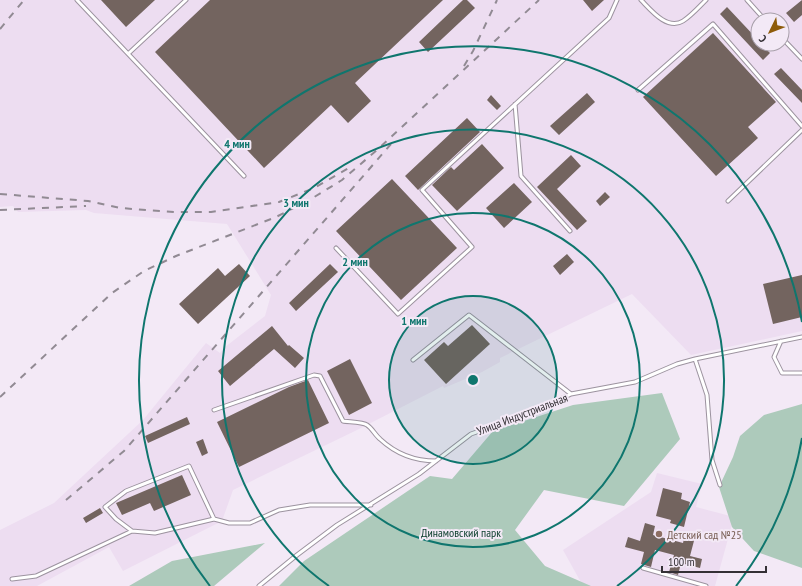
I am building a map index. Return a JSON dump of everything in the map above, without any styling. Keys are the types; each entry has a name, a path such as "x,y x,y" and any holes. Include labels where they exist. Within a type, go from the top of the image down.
{"lane":[{"path":"77,0 129,53 244,176"},
{"path":"129,53 186,0"},
{"path":"336,248 398,314 472,246 422,190 609,18 617,0"},
{"path":"641,0 659,18 665,22 674,24 682,22 706,0"},
{"path":"747,0 758,12"},
{"path":"638,90 713,24 802,126"},
{"path":"790,46 802,59"},
{"path":"515,104 521,176 570,231"},
{"path":"728,201 802,130"},
{"path":"413,360 469,315 571,394"},
{"name":"Улица Индустриальная","path":"259,586 325,534 419,474 471,434 538,410 571,394 635,382 677,364 695,359 802,337"},
{"path":"781,341 774,357 782,373 802,373"},
{"path":"695,359 707,395 712,460 720,486"},
{"path":"214,410 314,375 320,376 343,421 367,425 379,439 412,458 422,461 436,461"},
{"path":"132,531 116,519 105,507 126,491 189,466 214,519"},
{"path":"12,579 36,576 132,531 155,533 214,519 228,523 250,523 279,510 310,505 371,505"},
{"path":"643,568 706,586"}],"shaded area":[{"path":"0,0 802,0 802,331 691,355 632,294 500,358 500,362 482,372 444,388 443,386 355,431 233,490 222,521 123,571 109,547 37,586 0,586 0,530 54,503 143,420 206,343 220,353 225,347 265,316 271,295 227,224 94,213 86,210 18,212 13,206 0,207"},
{"name":"Детский сад №25","path":"657,473 702,484 696,507 734,517 715,586 583,586 563,550 651,492"}],"green space":[{"name":"Динамовский парк","path":"662,393 680,439 624,506 544,490 515,530 545,566 591,586 279,586 304,561 430,476 452,479 493,431 573,405"},
{"path":"802,404 802,568 754,551 732,527 719,487 733,457 740,436 764,415"},
{"path":"265,543 214,586 129,586 172,561"}],"building":[{"path":"101,0 155,0 126,27"},
{"path":"210,0 443,0 355,83 371,101 348,123 331,105 264,168 155,52"},
{"path":"463,0 467,0 475,8 428,52 419,42"},
{"path":"583,0 604,0 592,11"},
{"path":"802,0 802,15 794,22 790,18 790,12 787,12"},
{"path":"727,7 750,31 750,46 720,14"},
{"path":"713,33 776,102 748,127 758,138 716,176 643,97"},
{"path":"756,52 770,53 763,60"},
{"path":"781,68 802,90 802,103 774,74"},
{"path":"587,93 595,102 559,135 550,126"},
{"path":"491,95 501,106 497,110 487,100"},
{"path":"467,118 480,132 418,190 405,176"},
{"path":"482,144 504,168 457,211 432,185 451,167 454,170"},
{"path":"571,155 581,166 557,189 587,221 577,230 537,187"},
{"path":"392,179 457,248 401,300 336,231"},
{"path":"514,183 532,202 504,228 486,208"},
{"path":"605,192 610,197 600,206 596,201"},
{"path":"567,254 574,262 560,275 553,266"},
{"path":"239,264 250,276 198,324 179,304 218,268 225,276"},
{"path":"330,264 338,272 296,311 289,303"},
{"path":"802,275 802,317 773,324 763,284"},
{"path":"472,325 490,344 446,384 424,360 444,342 448,346"},
{"path":"272,326 288,346 289,345 304,358 295,368 274,349 230,386 218,371"},
{"path":"350,359 372,403 349,415 327,371"},
{"path":"308,380 329,423 239,467 217,422 289,387"},
{"path":"187,417 190,424 148,443 145,436"},
{"path":"203,439 208,453 202,456 196,442"},
{"path":"182,475 191,495 154,511 150,503 122,515 116,503"},
{"path":"663,488 682,493 681,499 690,502 684,527 670,523 671,520 656,516"},
{"path":"100,508 103,513 86,523 83,518"},
{"path":"645,523 655,526 653,535 683,543 685,534 695,537 690,556 702,559 700,568 681,563 678,575 669,572 674,555 655,550 651,567 641,564 644,552 625,547 628,537 640,541"}],"railway":[{"path":"0,29 24,0"},
{"path":"464,66 473,51 497,0"},
{"path":"0,397 112,293 144,271 176,256 276,217 311,199 342,180 377,150 539,0"},
{"path":"66,500 124,451 391,144"},
{"path":"0,194 88,201 120,208 174,212 211,212 279,202 314,188 352,166"},
{"path":"0,210 86,206"}],"place":[{"name":"Детский сад №25","path":"659,534"}]}
